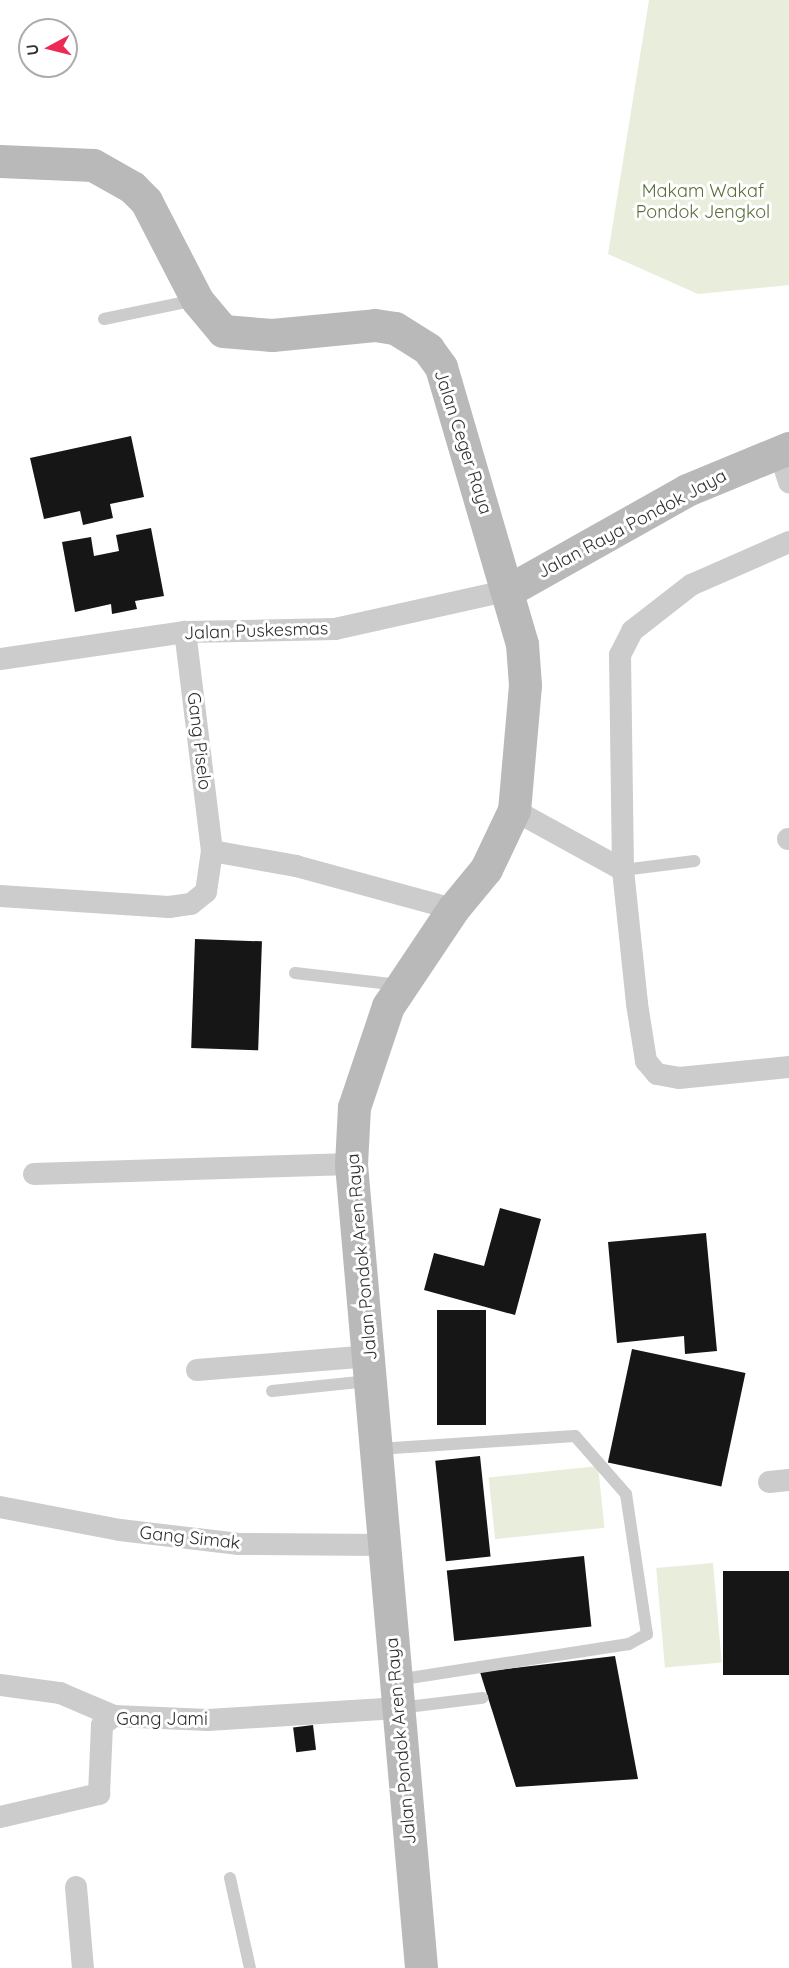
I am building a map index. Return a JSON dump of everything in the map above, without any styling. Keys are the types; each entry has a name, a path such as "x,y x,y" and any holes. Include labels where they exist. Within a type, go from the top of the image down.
{"main road":[{"name":"Jalan Ceger Raya","path":"0,161 93,165 117,176 146,201 197,300 212,323 234,335 375,325 395,328 428,349 441,367 509,590"},
{"name":"Jalan Raya Pondok Jaya","path":"509,590 687,490 784,450"},
{"name":"Jalan Pondok Aren Raya","path":"421,1968 383,1545 378,1449 351,1164 354,1107 388,1006 453,909 486,869 524,816 525,685 509,590"}],"street":[{"path":"784,450 789,482"},
{"path":"789,542 691,585 632,631 620,655 623,870 636,1004 646,1061 657,1074 679,1078 789,1066"},
{"name":"Jalan Puskesmas","path":"0,658 185,632 335,628 509,590"},
{"name":"Gang Piselo","path":"0,896 169,908 191,904 206,892 212,850 185,632"},
{"path":"524,816 623,870"},
{"path":"212,850 296,866 453,909"},
{"path":"34,1174 351,1164"},
{"path":"197,1370 371,1369"},
{"name":"Gang Simak","path":"0,1507 120,1530 239,1544 383,1545"},
{"path":"0,1685 60,1694 114,1716"},
{"name":"Gang Jami","path":"0,1817 99,1794 102,1725 114,1716 208,1720 397,1694"},
{"path":"76,1887 83,1968"}],"lane":[{"path":"104,318 197,300"},
{"path":"623,870 694,861"},
{"path":"295,973 401,985"},
{"path":"272,1391 371,1369"},
{"path":"378,1449 575,1436 626,1494 647,1634 629,1644 397,1694"},
{"path":"397,1694 482,1698"},
{"path":"230,1878 250,1968"}],"green space":[{"name":"Makam Wakaf Pondok Jengkol","path":"649,0 789,0 789,285 698,294 608,254"},
{"path":"598,1466 604,1528 495,1539 489,1477"},
{"path":"713,1563 722,1663 665,1668 656,1568"}],"building":[{"path":"131,436 144,497 110,504 113,518 83,525 80,511 44,519 30,458"},
{"path":"151,528 164,596 135,601 137,609 112,614 111,604 75,612 62,542 91,537 94,556 119,551 116,535"},
{"path":"195,939 262,941 258,1050 191,1048"},
{"path":"500,1208 541,1219 515,1315 424,1290 434,1253 484,1266"},
{"path":"706,1233 717,1351 685,1354 684,1336 617,1343 608,1242"},
{"path":"437,1310 486,1310 486,1425 437,1425"},
{"path":"632,1349 745,1373 721,1487 608,1462"},
{"path":"480,1456 491,1556 446,1561 435,1461"},
{"path":"584,1556 591,1627 454,1641 447,1570"},
{"path":"723,1571 789,1571 789,1675 723,1675"},
{"path":"615,1656 638,1779 516,1787 480,1672"},
{"path":"313,1725 316,1750 296,1752 293,1727"}]}
